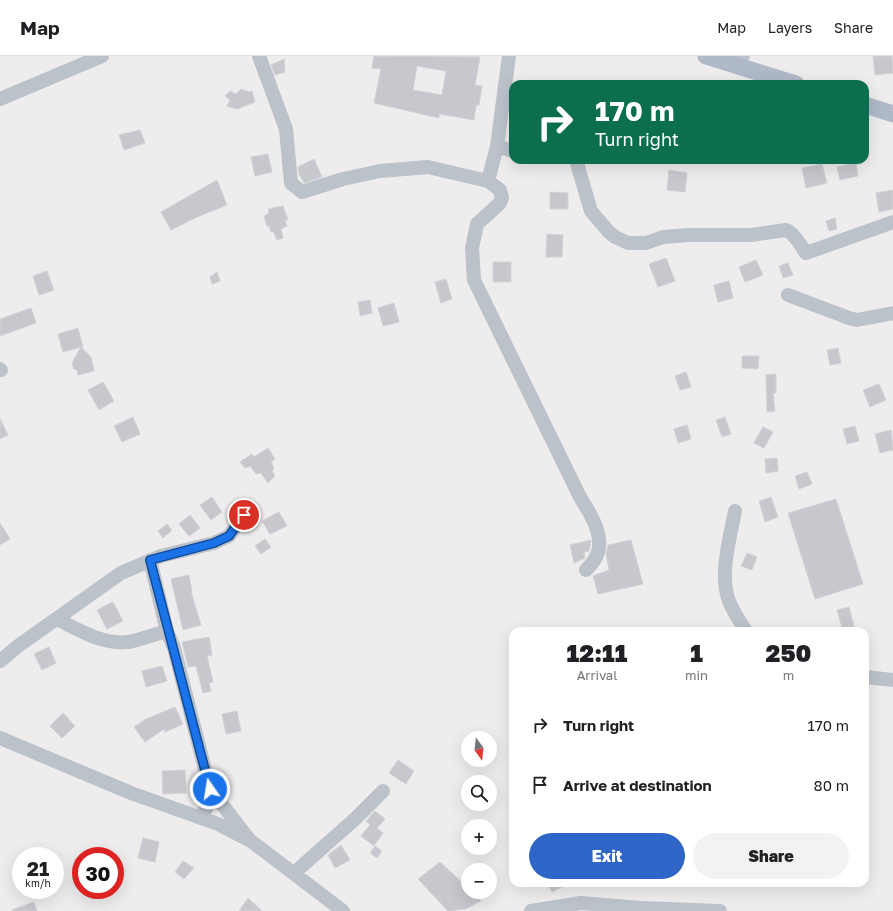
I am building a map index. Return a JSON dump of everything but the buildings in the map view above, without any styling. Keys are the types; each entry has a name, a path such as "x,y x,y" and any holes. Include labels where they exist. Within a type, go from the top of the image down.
{"main road":[{"path":"706,56 783,80"},
{"path":"869,106 893,114"}],"street":[{"path":"0,99 102,56"},
{"path":"260,56 286,129 291,183 302,192 343,179 380,171 428,167 488,181 500,190 502,198 500,202 477,224 472,248 474,280 580,497 593,518 599,542 597,555 586,570"},
{"path":"488,181 497,146 510,56"},
{"path":"727,63 743,56"},
{"path":"497,146 509,150"},
{"path":"577,164 591,211 616,238 628,243 646,243 663,237 689,235 751,235 786,230 790,232 806,253 893,222"},
{"path":"788,295 857,320 893,313"},
{"path":"735,511 725,576 728,601 744,627"},
{"path":"0,661 121,573 150,560 214,543 229,536 244,515"},
{"path":"150,560 167,631 178,663 210,789 209,803 201,818"},
{"path":"57,619 88,635 112,641 128,642 167,631"},
{"path":"869,678 893,680"},
{"path":"0,738 131,793 218,824 251,841 344,911"},
{"path":"210,789 251,841"},
{"path":"294,873 355,819 383,791"},
{"path":"531,911 581,903 640,908 720,911"}],"route":[{"path":"210,789 174,648 167,631 150,560 214,543 229,536 244,515"}]}
